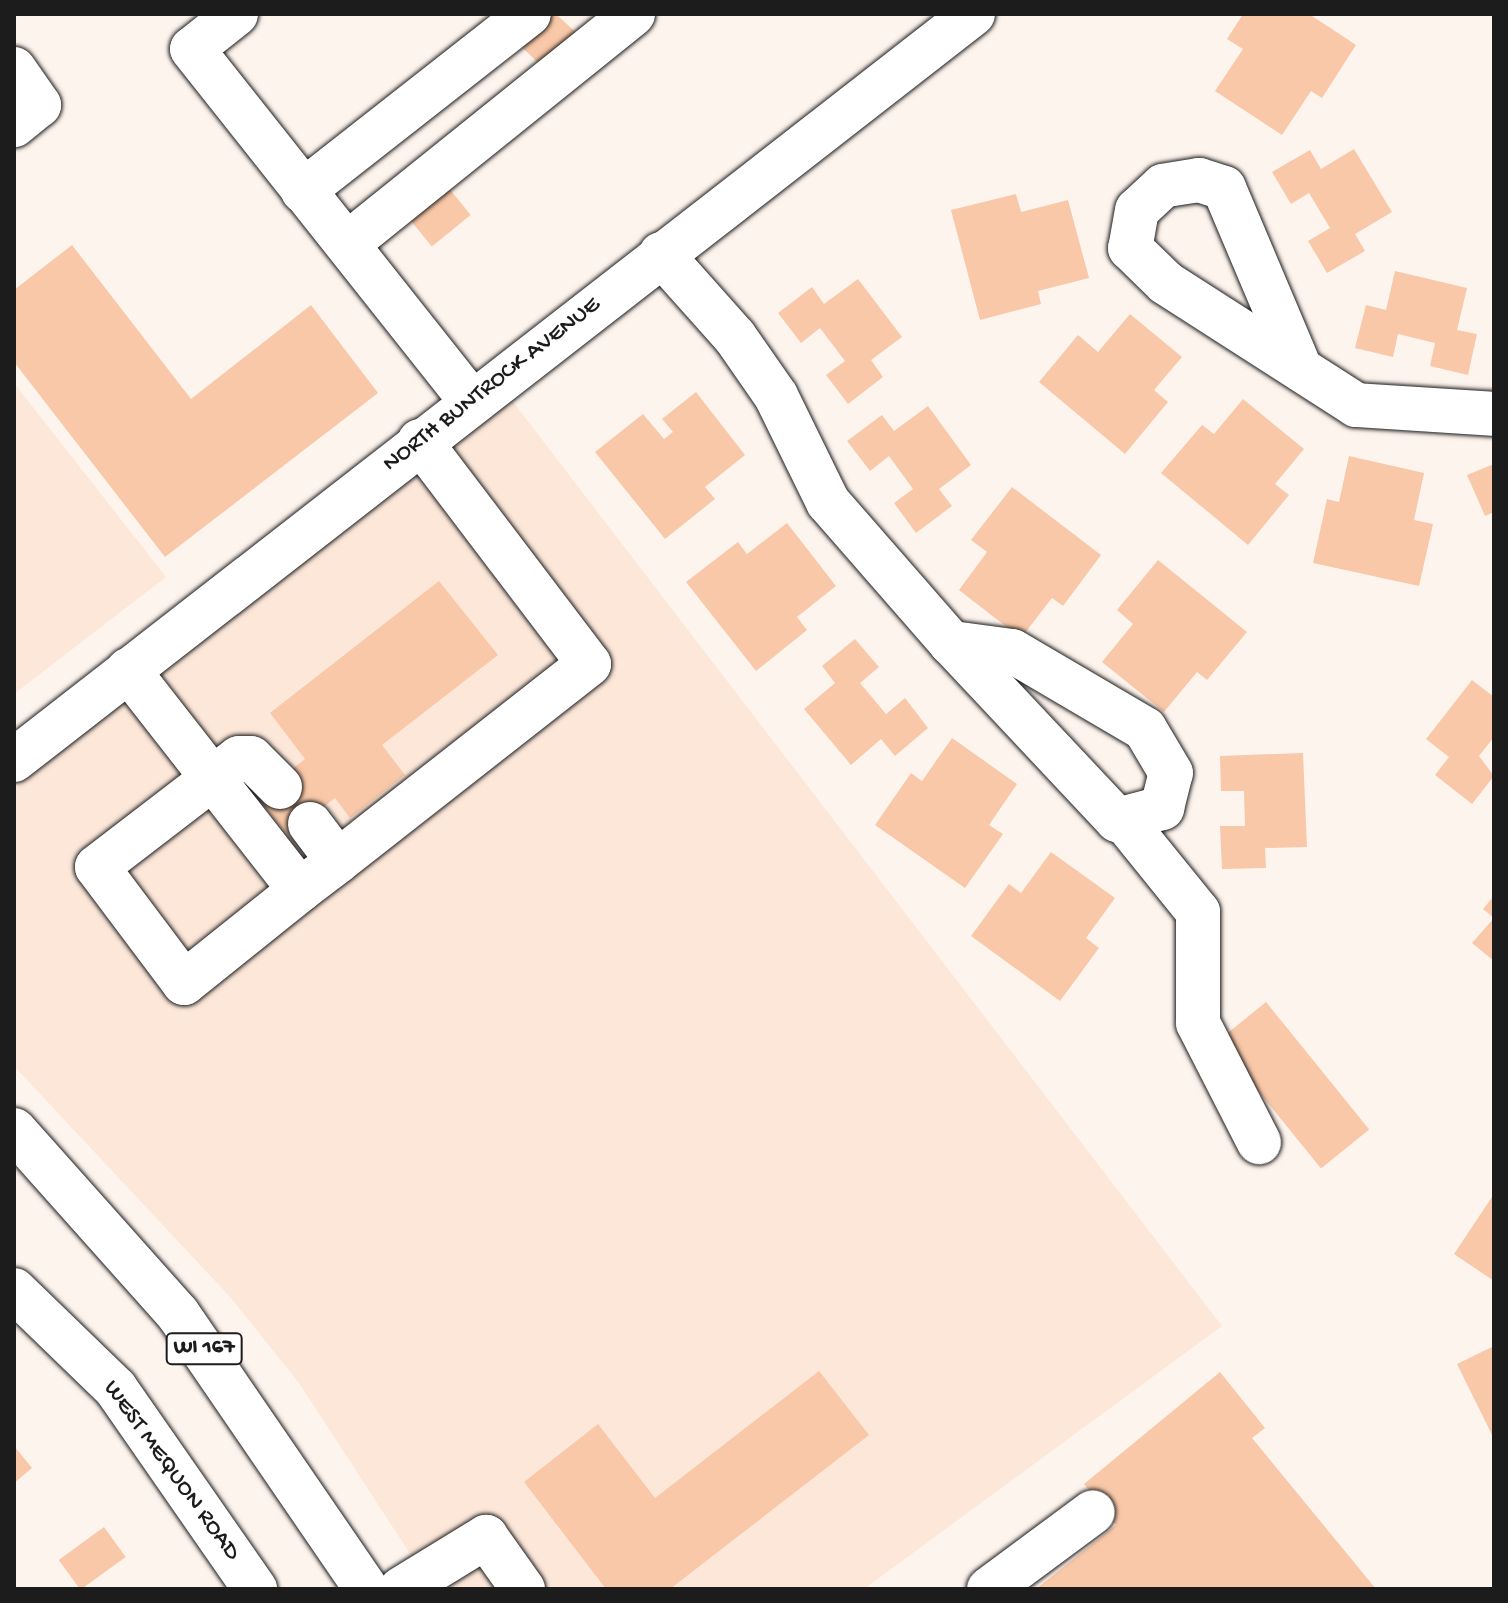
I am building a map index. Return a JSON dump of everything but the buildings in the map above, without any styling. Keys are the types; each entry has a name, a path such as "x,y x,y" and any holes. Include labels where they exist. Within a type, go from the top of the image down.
{"street":[{"path":"236,14 192,49 471,401"},
{"path":"303,191 529,14"},
{"path":"347,244 633,14"},
{"name":"NORTH BUNTROCK AVENUE","path":"14,760 471,401 973,14"},
{"path":"14,69 39,105 14,125"},
{"path":"661,254 735,337 776,396 828,502 951,643 1117,820 1162,808 1171,773 1145,729 1012,651 951,643"},
{"path":"1297,361 1356,405 1494,414"},
{"path":"280,787 251,758 212,776 97,867 184,983 589,664 420,441"},
{"path":"128,670 300,890"},
{"path":"1122,818 1198,912 1198,1023 1259,1142"},
{"path":"310,824 338,861"},
{"name":"WI 167","path":"15,1132 178,1314 366,1589"},
{"name":"WEST MEQUON ROAD","path":"14,1290 116,1389 255,1589"},
{"path":"989,1589 1093,1512"},
{"path":"401,1589 486,1537 523,1589"}],"shaded area":[{"path":"497,381 1222,1326 864,1589 433,1589 299,1383 231,1298 14,1066 14,790 128,670"},
{"path":"14,383 166,577 14,694"}]}
